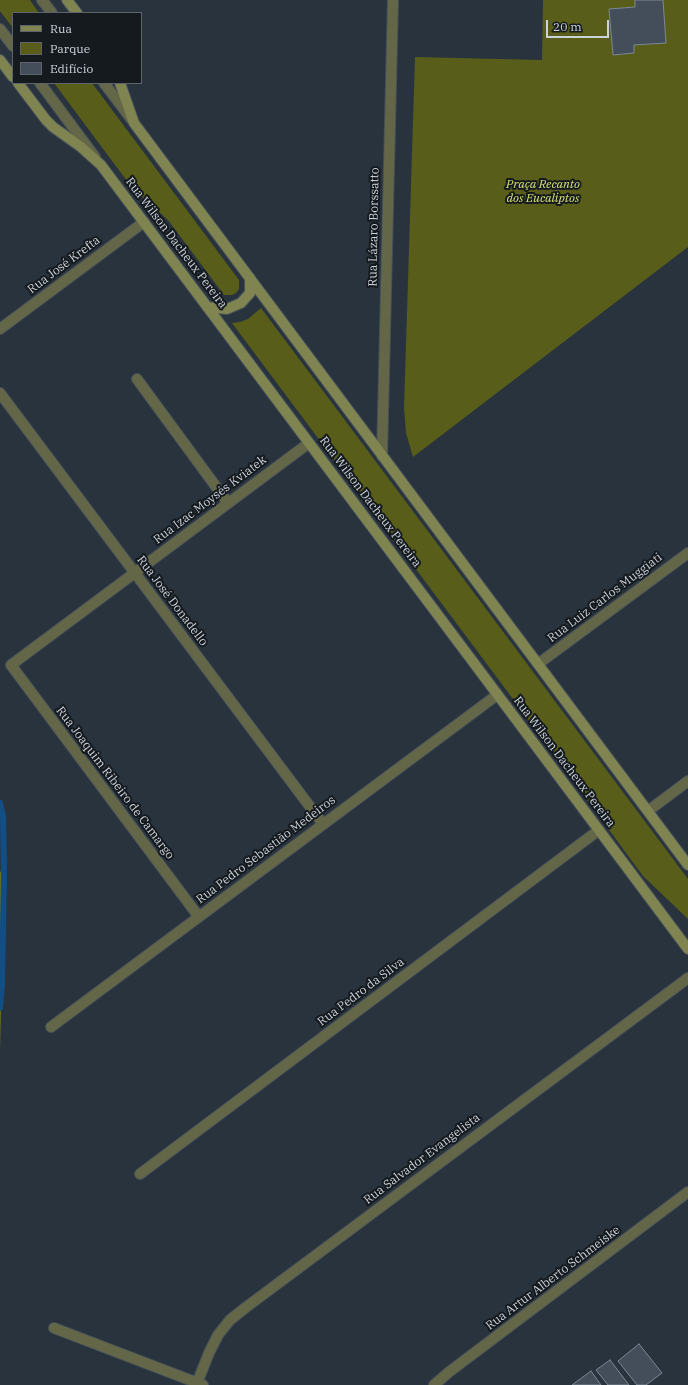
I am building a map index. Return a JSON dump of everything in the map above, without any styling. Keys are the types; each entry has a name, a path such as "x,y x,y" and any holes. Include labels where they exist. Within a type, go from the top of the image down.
{"main road":[{"path":"67,0 76,12"},
{"path":"0,60 12,76"},
{"name":"Rua Wilson Dacheux Pereira","path":"19,84 53,127 81,147 102,165 688,949"},
{"path":"120,84 134,123 688,865"},
{"path":"208,307 228,309 241,304 250,293 250,278"}],"street":[{"path":"42,0 51,12"},
{"name":"Rua Lázaro Borssatto","path":"382,456 393,0"},
{"path":"0,29 12,45"},
{"path":"41,84 102,165"},
{"path":"105,84 134,123"},
{"name":"Rua José Krefta","path":"0,329 144,222"},
{"path":"137,379 228,503"},
{"name":"Rua José Donadello","path":"0,393 323,824"},
{"name":"Rua Izac Moysés Kviatek","path":"11,665 309,443"},
{"name":"Rua Luiz Carlos Muggiati","path":"538,664 688,552"},
{"name":"Rua Joaquim Ribeiro de Camargo","path":"11,665 199,917"},
{"name":"Rua Pedro Sebastião Medeiros","path":"51,1027 497,695"},
{"path":"648,811 688,781"},
{"name":"Rua Pedro da Silva","path":"140,1174 599,830"},
{"name":"Rua Salvador Evangelista","path":"200,1384 209,1353 218,1336 230,1320 688,978"},
{"name":"Rua Artur Alberto Schmeiske","path":"434,1385 688,1192"},
{"path":"54,1328 200,1384"}],"green space":[{"path":"0,0 30,0 38,12 12,12 12,27 0,11"},
{"name":"Praça Recanto dos Eucaliptos","path":"543,0 688,0 688,247 413,457 406,433 404,408 415,57 542,60"},
{"path":"55,84 93,84 239,280 239,289 236,293 232,295 224,295 168,220 133,189"},
{"path":"261,308 688,879 688,919 643,876 507,691 232,323 248,319"},
{"path":"0,871 4,876 0,1052"}],"building":[{"path":"635,0 663,0 666,43 634,45 634,53 613,55 609,9 635,7"},
{"path":"639,1344 662,1373 646,1385 637,1385 618,1361"},
{"path":"610,1360 629,1385 608,1385 596,1370"},
{"path":"591,1371 601,1385 572,1385"}],"waterway":[{"path":"0,803 3,816 4,876 2,984 0,1008"}]}
